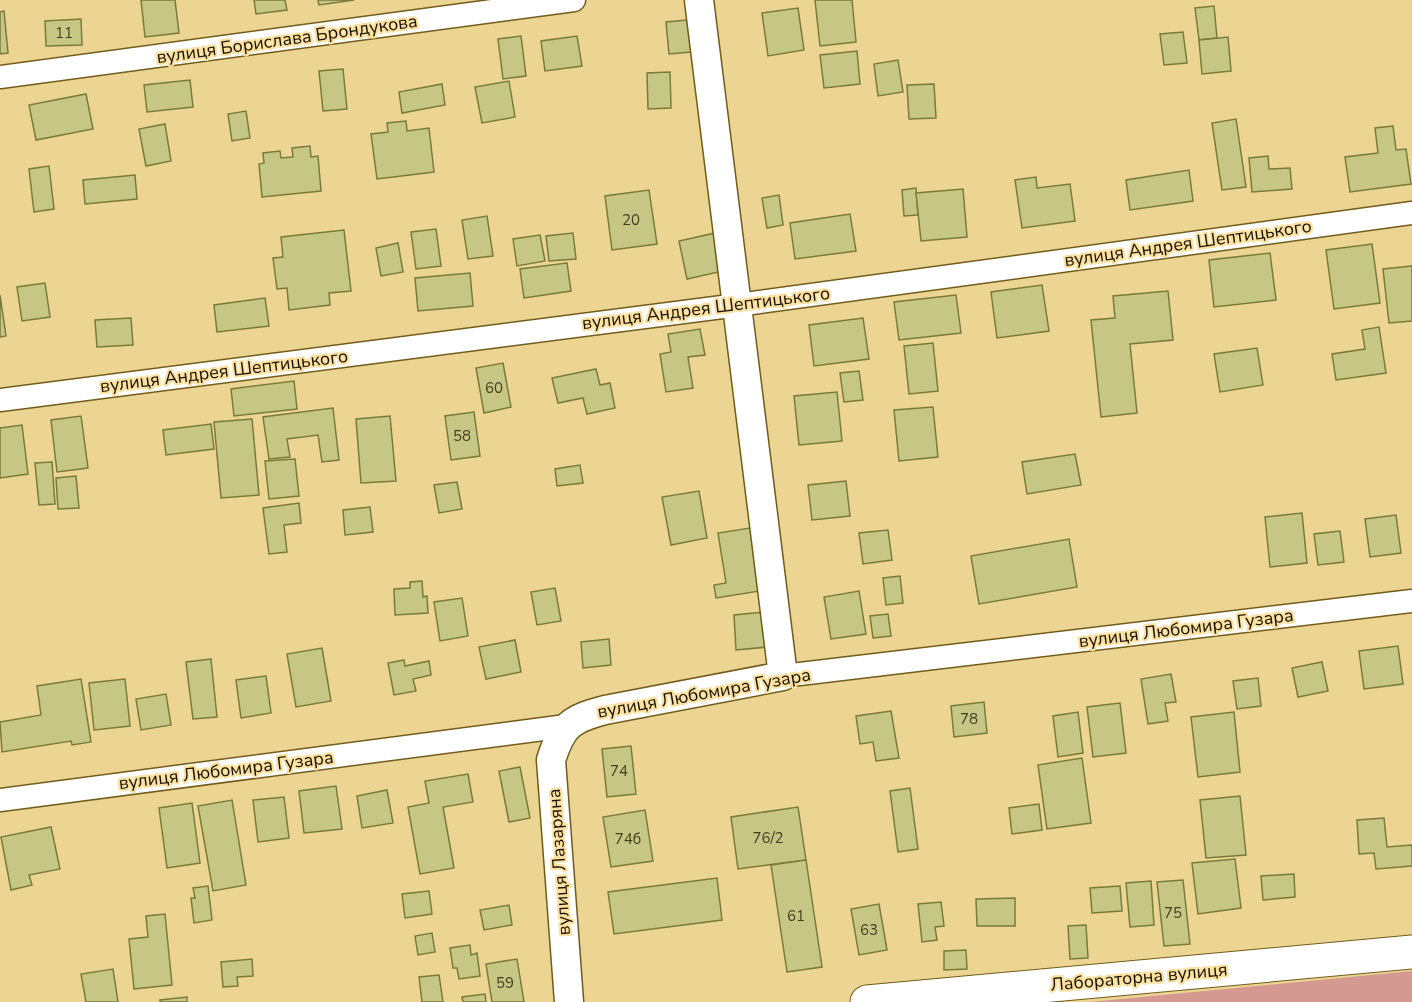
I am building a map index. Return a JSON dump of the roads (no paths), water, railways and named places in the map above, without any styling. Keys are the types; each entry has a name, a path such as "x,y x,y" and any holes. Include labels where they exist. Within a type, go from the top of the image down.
{"main road":[{"name":"Лабораторна вулиця","path":"867,1002 1412,952"}],"street":[{"name":"вулиця Борислава Брондукова","path":"0,77 574,0"},
{"path":"699,0 783,676"},
{"name":"вулиця Андрея Шептицького","path":"0,400 738,305 1412,213"},
{"name":"вулиця Любомира Гузара","path":"0,800 566,726 586,715 605,710 783,676 1412,601"},
{"name":"вулиця Лазаряна","path":"566,726 551,760 569,1002"}]}
